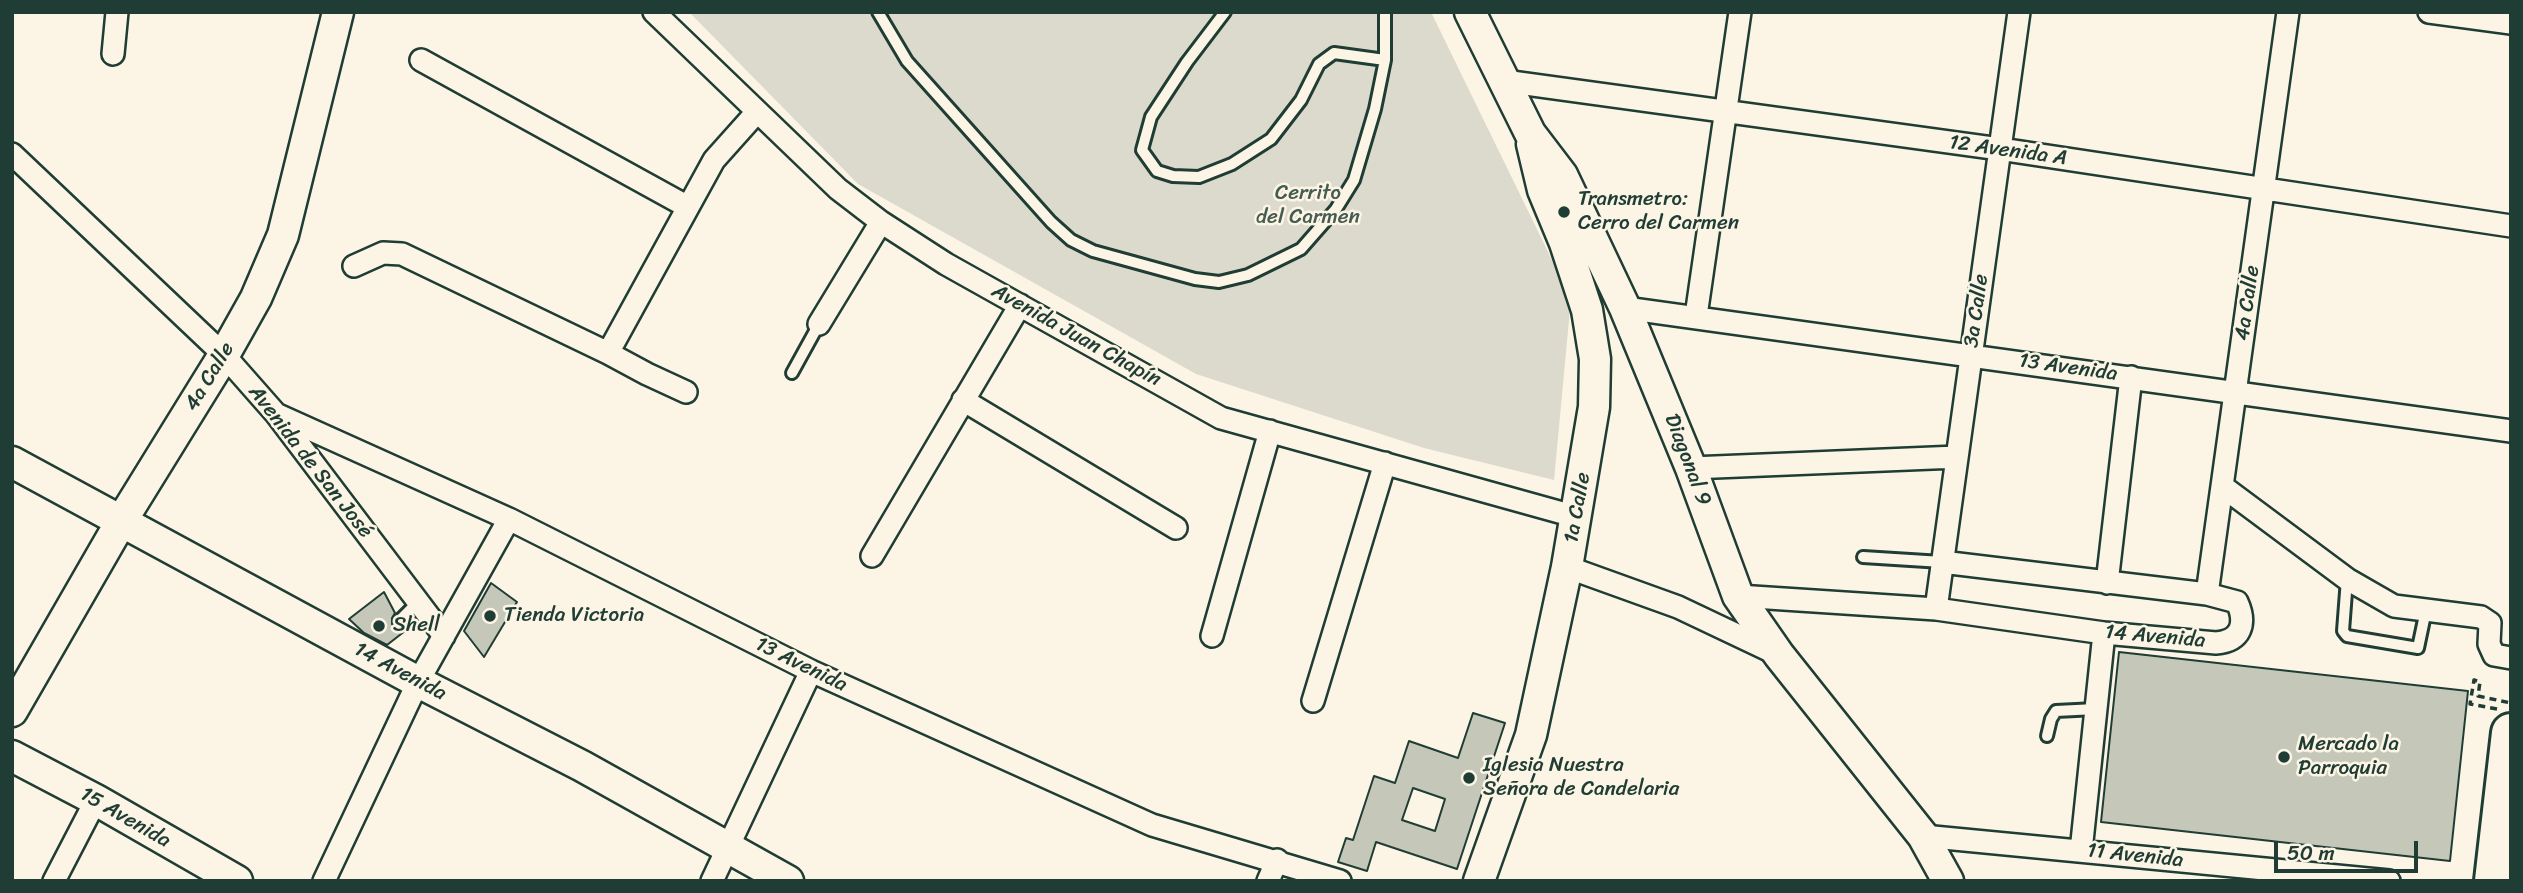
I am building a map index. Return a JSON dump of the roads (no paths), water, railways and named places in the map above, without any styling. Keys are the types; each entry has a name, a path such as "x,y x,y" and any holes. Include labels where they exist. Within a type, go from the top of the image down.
{"highway":[{"path":"2500,877 2509,772 2504,721"}],"street":[{"path":"113,54 117,12"},
{"name":"4a Calle","path":"12,711 122,520 257,298 283,234 338,12"},
{"name":"Avenida Juan Chapín","path":"654,12 838,189 881,222 946,264 1221,418 1577,517"},
{"name":"Diagonal 9","path":"1470,12 1530,133 1562,175 1625,308 1691,468 1738,596 1779,655 1923,836 1948,881"},
{"path":"1696,316 1740,12"},
{"name":"3a Calle","path":"1936,610 2018,12"},
{"name":"4a Calle","path":"2207,594 2288,12"},
{"path":"2429,12 2511,23"},
{"path":"421,60 688,207"},
{"name":"12 Avenida A","path":"1504,81 2000,149 2511,226"},
{"path":"608,353 714,160 756,113"},
{"name":"1a Calle","path":"1479,881 1531,735 1577,517 1594,407 1595,359 1587,310 1565,243 1543,190 1530,133"},
{"name":"Avenida de San José","path":"12,154 224,355 276,414 444,636"},
{"path":"819,324 881,222"},
{"path":"354,267 383,253 402,254 686,391"},
{"path":"872,556 1020,305"},
{"name":"13 Avenida","path":"1625,308 2511,431"},
{"path":"2107,583 2131,377"},
{"path":"963,400 1176,528"},
{"name":"13 Avenida","path":"276,414 509,519 811,671 1152,825 1340,881"},
{"path":"1212,636 1270,431"},
{"path":"1691,468 1957,457"},
{"name":"14 Avenida","path":"12,463 371,649 418,682 582,766 788,881"},
{"path":"1313,701 1385,463"},
{"path":"2222,486 2347,579 2394,606 2481,617 2490,623 2489,644 2494,655 2511,658"},
{"path":"324,881 418,682 509,519"},
{"name":"14 Avenida","path":"1738,596 1936,610 2104,633 2216,643 2230,642 2239,634 2241,622 2237,602 2207,594 1942,562"},
{"path":"1567,567 1678,607 1779,655"},
{"path":"2081,851 2104,633"},
{"path":"712,881 811,671"},
{"name":"15 Avenida","path":"12,756 96,800 200,872 237,881"},
{"path":"54,881 96,800"},
{"name":"11 Avenida","path":"1923,836 2389,881"},
{"path":"1268,881 1276,860"}],"lane":[{"path":"878,12 907,61 1051,222 1071,240 1093,251 1132,263 1195,279 1219,282 1248,275 1301,249 1336,209 1354,180 1375,109 1385,60 1385,12"},
{"path":"1226,12 1186,62 1151,117 1142,150 1157,171 1173,176 1199,177 1232,164 1271,139 1301,100 1319,64 1334,53 1385,60"},
{"path":"792,373 819,324"},
{"path":"1863,557 1942,562"},
{"path":"2347,579 2343,631 2347,636 2418,648 2426,610"},
{"path":"399,621 418,602"},
{"path":"2047,736 2056,711 2096,709"}],"place":[{"name":"Transmetro: Cerro del Carmen","path":"1564,212"},
{"name":"Tienda Victoria","path":"490,616"},
{"name":"Shell","path":"379,626"},
{"name":"Mercado la Parroquia","path":"2284,757"},
{"name":"Iglesia Nuestra Señora de Candelaria","path":"1469,778"}],"park label":[{"name":"Cerrito del Carmen","path":"1308,206"}]}
